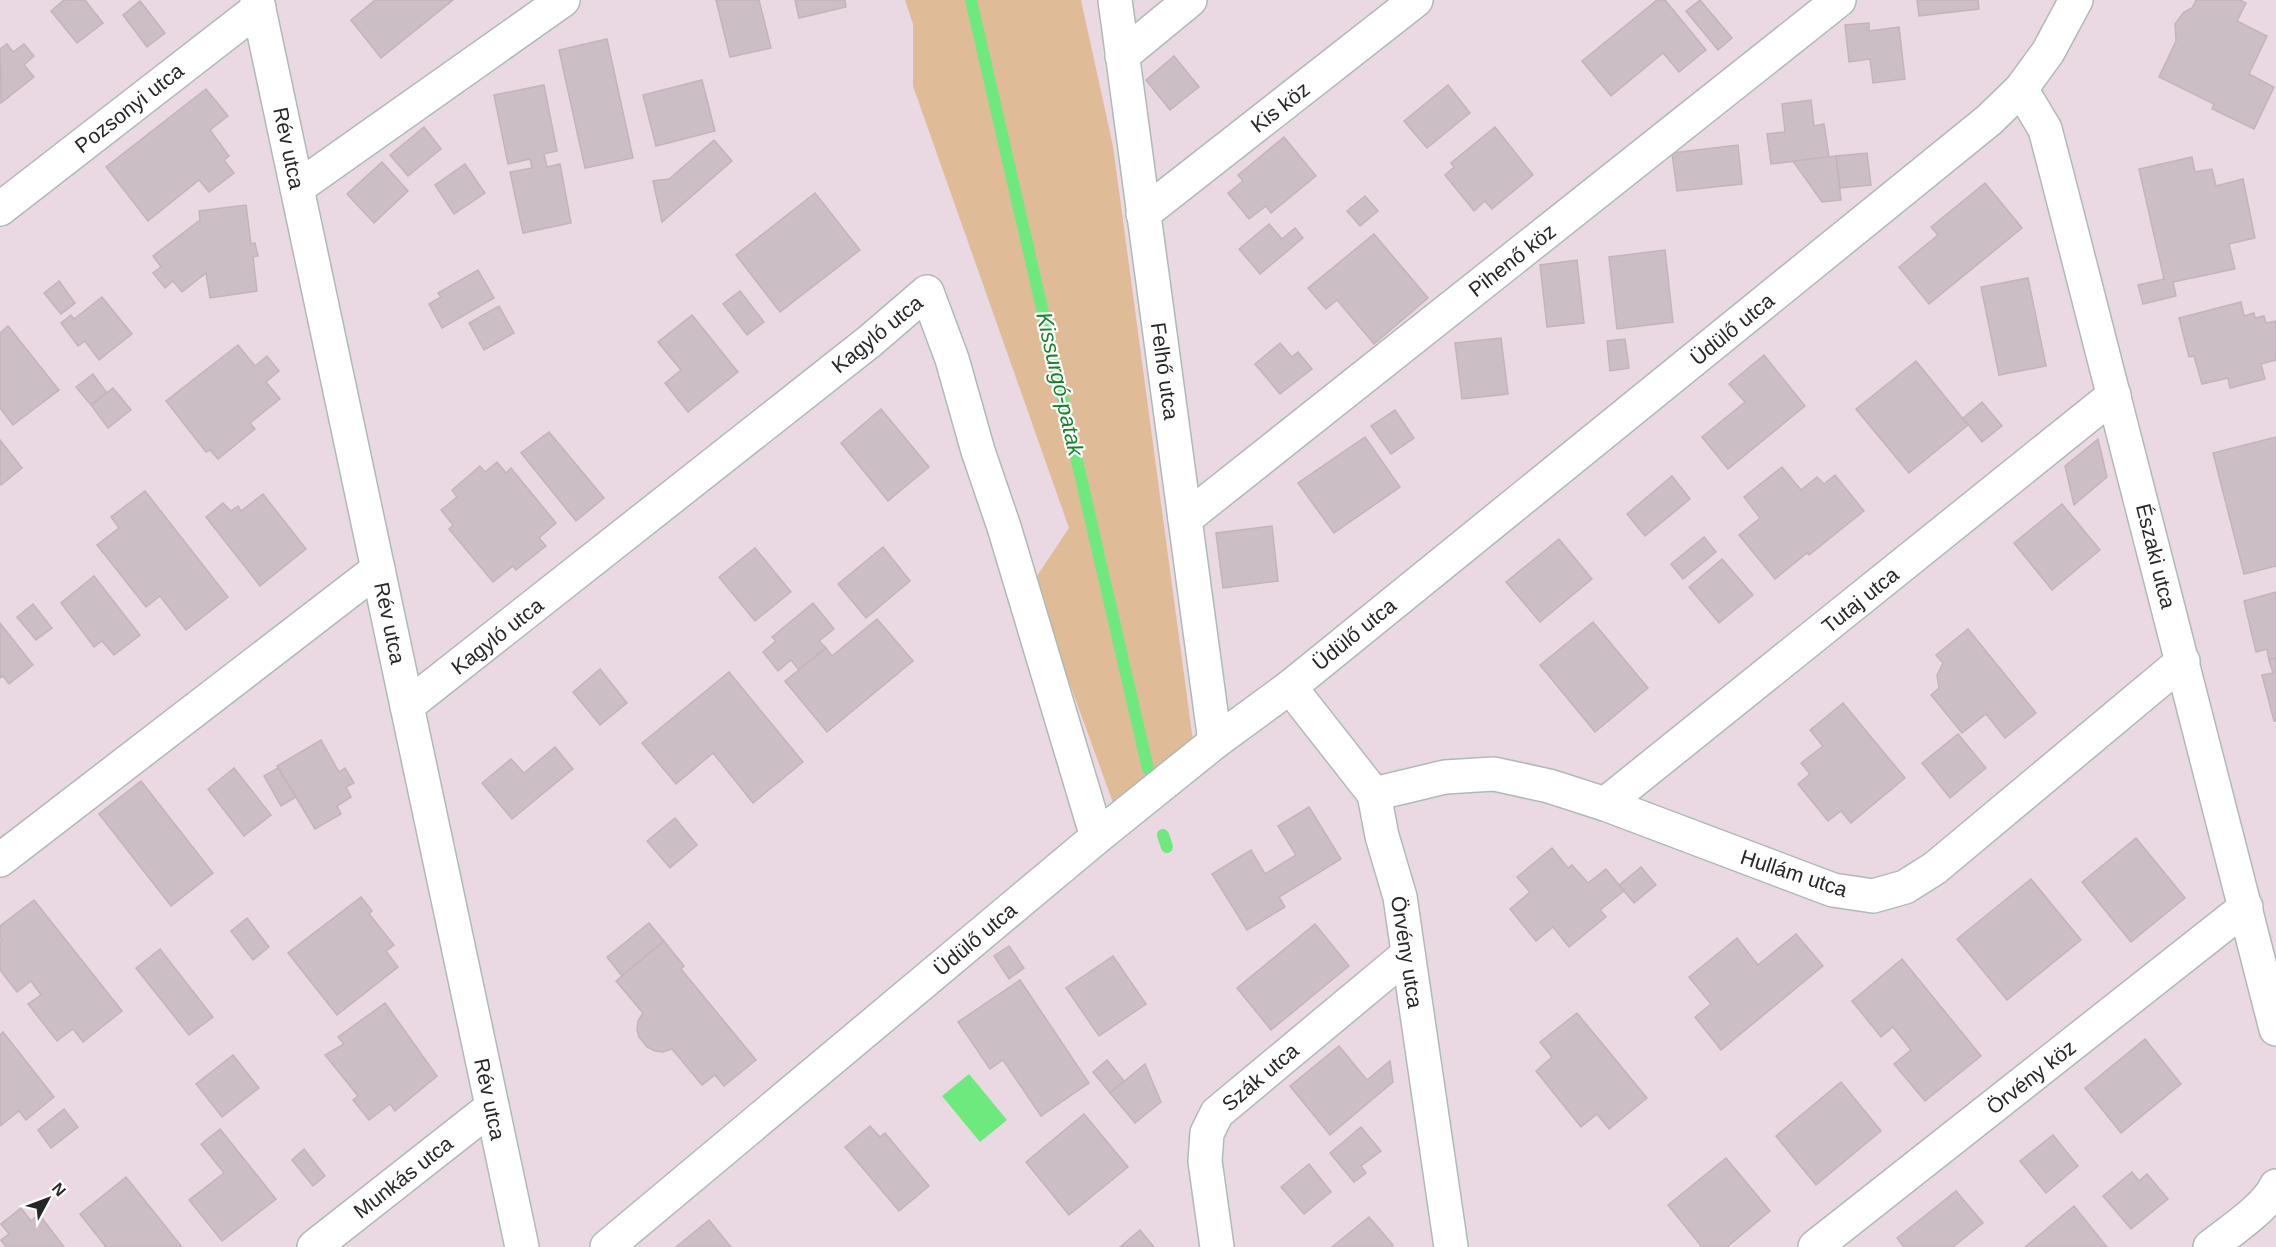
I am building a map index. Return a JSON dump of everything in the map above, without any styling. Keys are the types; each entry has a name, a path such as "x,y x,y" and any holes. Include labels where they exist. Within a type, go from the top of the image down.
{"street":[{"path":"297,188 563,0"},
{"name":"Felhő utca","path":"1115,0 1215,742"},
{"path":"1122,56 1190,0"},
{"name":"Kis köz","path":"1143,214 1416,0"},
{"name":"Pihenő köz","path":"1185,519 1839,0"},
{"name":"Üdülő utca","path":"607,1247 1096,837 1215,742 1290,687 1989,120 2021,89 2048,52 2076,0"},
{"name":"Rév utca","path":"258,4 522,1247"},
{"name":"Pozsonyi utca","path":"0,209 258,4"},
{"name":"Északi utca","path":"2021,89 2045,129 2246,907 2270,979 2276,1029"},
{"name":"Kagyló utca","path":"407,706 870,341 927,292 952,359 1096,837"},
{"name":"Tutaj utca","path":"1605,804 2114,395"},
{"path":"0,860 378,569"},
{"name":"Hullám utca","path":"1374,794 1445,777 1494,774 1549,786 1605,804 1833,890 1873,896 1905,887 1935,868 2183,661"},
{"name":"Örvény utca","path":"1290,687 1374,794 1382,836 1400,897 1451,1247"},
{"name":"Örvény köz","path":"1815,1247 2246,907"},
{"name":"Szák utca","path":"1217,1247 1205,1161 1207,1133 1217,1113 1408,954"},
{"name":"Munkás utca","path":"314,1247 492,1107"},
{"path":"2210,1247 2253,1213 2276,1186"}],"shaded area":[{"path":"905,0 1081,0 1113,146 1195,756 1116,811 1033,582 1069,528 913,86 913,24"},
{"path":"969,1074 1007,1120 980,1142 942,1096"}],"building":[{"path":"64,0 85,0 103,23 77,43 51,11"},
{"path":"375,0 453,0 381,58 351,20"},
{"path":"716,0 759,0 771,48 730,57"},
{"path":"795,0 845,0 846,7 799,18"},
{"path":"1657,0 1665,0 1706,50 1679,72 1663,53 1611,96 1582,61"},
{"path":"1700,0 1732,38 1718,50 1686,11"},
{"path":"1917,0 1978,0 1979,9 1919,16"},
{"path":"2196,0 2240,0 2246,3 2237,21 2267,36 2249,74 2274,87 2254,129 2212,109 2214,104 2159,77 2176,41 2175,24 2184,12 2192,8"},
{"path":"140,1 165,33 147,47 123,15"},
{"path":"1869,23 1869,31 1899,27 1905,79 1873,83 1870,59 1849,62 1845,25"},
{"path":"607,39 633,158 585,168 559,50"},
{"path":"7,44 13,52 24,44 34,56 24,65 34,77 1,103 0,49"},
{"path":"1174,56 1199,87 1170,110 1146,80"},
{"path":"702,80 715,131 656,146 643,95"},
{"path":"544,85 557,151 544,154 547,167 560,164 571,223 523,233 510,172 532,168 530,159 508,164 494,95"},
{"path":"1448,85 1470,113 1427,148 1404,121"},
{"path":"206,89 228,116 210,130 229,156 224,160 234,173 209,192 199,180 148,221 106,167"},
{"path":"1811,100 1814,126 1824,124 1829,157 1771,164 1767,134 1785,132 1782,104"},
{"path":"424,127 441,149 408,176 390,155"},
{"path":"1495,127 1533,175 1492,209 1485,201 1474,211 1445,175 1454,167 1451,163"},
{"path":"1284,137 1316,176 1271,213 1266,206 1249,219 1228,193 1243,181 1238,175"},
{"path":"714,140 732,161 662,222 653,181 669,179"},
{"path":"1738,145 1742,184 1677,191 1672,153"},
{"path":"1867,153 1871,185 1840,188 1836,156"},
{"path":"1836,156 1841,200 1822,202 1793,161"},
{"path":"2192,157 2195,172 2212,169 2216,186 2243,179 2255,238 2229,244 2235,269 2173,282 2176,296 2143,304 2138,285 2164,279 2139,169"},
{"path":"382,162 408,191 374,223 347,194"},
{"path":"465,164 485,193 454,214 435,185"},
{"path":"1985,183 2022,228 1929,304 1899,267 1938,235 1931,227"},
{"path":"815,193 860,250 780,312 736,255"},
{"path":"1365,196 1378,211 1360,226 1347,211"},
{"path":"246,205 251,244 255,243 258,256 253,257 257,291 210,298 206,273 182,292 173,281 165,288 153,273 161,267 153,256 200,220 199,211"},
{"path":"1269,224 1282,239 1295,228 1303,238 1260,274 1239,249"},
{"path":"1374,234 1428,298 1374,344 1337,300 1326,309 1308,288"},
{"path":"1665,250 1673,322 1617,329 1609,257"},
{"path":"1577,260 1584,323 1547,327 1540,265"},
{"path":"478,270 494,298 442,328 429,304 441,297 438,293"},
{"path":"2028,278 2046,366 1999,375 1981,287"},
{"path":"59,281 75,303 61,314 44,293"},
{"path":"740,291 764,322 747,335 723,304"},
{"path":"102,297 132,334 99,360 85,341 78,346 61,323 71,315 74,319"},
{"path":"2241,302 2244,316 2254,313 2255,318 2264,316 2266,323 2276,321 2276,360 2261,364 2265,379 2230,388 2228,378 2202,384 2194,356 2189,357 2179,318"},
{"path":"499,306 514,333 484,350 469,323"},
{"path":"692,315 738,372 688,412 665,383 681,370 658,342"},
{"path":"8,326 59,390 13,425 0,408 0,333"},
{"path":"1501,338 1508,394 1462,399 1455,343"},
{"path":"1625,339 1629,368 1610,371 1607,341"},
{"path":"1280,343 1292,357 1298,352 1312,369 1280,394 1255,364"},
{"path":"238,345 255,366 267,356 279,371 266,382 280,399 250,423 255,429 218,459 210,450 206,452 166,401"},
{"path":"1764,355 1805,406 1728,469 1702,437 1745,402 1729,384"},
{"path":"1916,361 1968,425 1909,473 1856,409"},
{"path":"93,374 107,393 91,405 76,387"},
{"path":"113,388 131,410 108,428 91,405"},
{"path":"1982,402 2002,426 1982,442 1963,418"},
{"path":"881,409 929,467 888,501 841,443"},
{"path":"1395,410 1414,438 1391,454 1371,426"},
{"path":"549,432 604,498 576,521 521,453"},
{"path":"1365,437 1400,487 1334,533 1298,483"},
{"path":"2276,437 2276,566 2244,574 2213,453"},
{"path":"2098,439 2107,477 2074,505 2065,466"},
{"path":"0,440 22,468 1,485 0,484"},
{"path":"497,462 506,473 511,468 556,523 539,538 546,546 516,570 513,566 493,582 449,529 453,525 441,510 457,497 452,490 480,466 485,472"},
{"path":"1782,467 1801,490 1817,477 1824,484 1835,475 1864,511 1775,579 1739,535 1760,518 1744,497"},
{"path":"1672,476 1690,499 1645,536 1627,514"},
{"path":"145,491 228,597 186,630 160,596 146,607 97,545 119,528 111,517"},
{"path":"263,494 306,549 260,586 206,517 223,503 231,511 238,506 241,511"},
{"path":"2062,504 2100,550 2052,590 2014,543"},
{"path":"1272,526 1278,581 1223,588 1216,533"},
{"path":"1704,537 1716,552 1683,579 1671,564"},
{"path":"1559,539 1592,579 1540,622 1506,582"},
{"path":"883,547 910,581 866,618 838,584"},
{"path":"755,548 791,592 755,621 719,577"},
{"path":"1722,559 1753,595 1719,623 1689,587"},
{"path":"94,576 140,635 114,655 102,641 94,647 61,603"},
{"path":"2276,592 2276,658 2269,660 2267,649 2256,652 2244,601"},
{"path":"813,603 834,629 819,641 826,648 799,670 791,660 778,671 763,652 776,641 772,637"},
{"path":"33,604 52,628 36,640 17,617"},
{"path":"877,619 913,661 827,732 785,681 826,648 832,656"},
{"path":"1593,622 1648,688 1595,732 1540,665"},
{"path":"0,623 33,665 9,684 3,676 0,678"},
{"path":"1968,629 2036,713 2005,738 1986,714 1962,733 1931,695 1939,688 1937,675 1943,663 1936,655"},
{"path":"2276,658 2276,721 2274,721 2262,675 2273,673 2269,660"},
{"path":"600,669 627,703 600,725 573,692"},
{"path":"729,672 803,762 753,803 713,753 676,784 642,743"},
{"path":"1843,703 1905,778 1851,823 1841,811 1828,821 1798,784 1810,774 1801,763 1823,746 1810,730"},
{"path":"1958,734 1986,768 1950,798 1922,763"},
{"path":"321,740 339,772 345,768 354,783 346,787 351,797 337,806 341,814 315,829 277,766"},
{"path":"555,747 573,769 512,819 482,783 511,759 524,773"},
{"path":"234,768 271,815 244,836 208,789"},
{"path":"278,768 296,797 281,806 264,776"},
{"path":"141,781 213,873 171,906 99,814"},
{"path":"1309,807 1341,859 1279,897 1285,907 1247,930 1212,874 1251,850 1265,874 1296,855 1278,826"},
{"path":"675,818 697,845 670,868 647,841"},
{"path":"2136,838 2185,898 2131,942 2082,882"},
{"path":"1552,848 1568,868 1572,865 1588,883 1606,869 1624,891 1600,910 1606,917 1569,947 1553,927 1536,941 1510,909 1530,892 1517,877"},
{"path":"1641,867 1656,885 1634,903 1619,885"},
{"path":"2031,879 2081,940 2007,1000 1957,939"},
{"path":"361,897 372,911 369,914 394,945 386,951 398,967 337,1015 288,953"},
{"path":"34,900 122,1011 83,1042 73,1029 57,1041 28,1004 41,995 31,981 17,992 0,970 0,941 2,940 0,926"},
{"path":"247,918 269,947 253,960 231,931"},
{"path":"649,923 664,941 622,976 607,957"},
{"path":"1315,924 1349,966 1271,1030 1237,988"},
{"path":"1796,934 1823,966 1721,1050 1695,1017 1711,1004 1689,977 1737,938 1758,965"},
{"path":"664,941 684,966 681,969 756,1060 724,1086 715,1075 702,1085 672,1049 663,1052 655,1051 647,1047 639,1037 638,1021 643,1013 616,981"},
{"path":"1009,946 1024,968 1009,979 994,956"},
{"path":"160,949 213,1017 189,1035 136,968"},
{"path":"1113,956 1146,1004 1099,1036 1066,988"},
{"path":"1902,959 1981,1056 1925,1101 1894,1064 1911,1050 1893,1027 1881,1037 1852,1001"},
{"path":"1020,980 1089,1083 1041,1116 1003,1060 990,1069 958,1022"},
{"path":"385,1003 437,1076 395,1111 390,1104 369,1120 353,1100 358,1096 325,1055 344,1044 338,1037"},
{"path":"1577,1013 1647,1098 1609,1129 1597,1114 1581,1127 1536,1071 1552,1057 1540,1042"},
{"path":"3,1032 54,1097 26,1120 19,1111 0,1126 0,1035"},
{"path":"2145,1039 2181,1084 2121,1133 2085,1088"},
{"path":"1339,1046 1367,1080 1390,1061 1393,1082 1330,1135 1290,1086"},
{"path":"233,1055 259,1088 222,1117 196,1084"},
{"path":"1107,1060 1124,1081 1110,1093 1093,1072"},
{"path":"1145,1064 1161,1102 1135,1123 1110,1093"},
{"path":"1841,1082 1881,1131 1816,1185 1776,1136"},
{"path":"64,1109 78,1127 51,1148 38,1130"},
{"path":"1084,1114 1128,1167 1069,1215 1026,1162"},
{"path":"870,1126 880,1137 885,1133 929,1186 899,1211 845,1147"},
{"path":"1361,1127 1381,1151 1361,1166 1366,1173 1354,1182 1330,1153"},
{"path":"220,1129 276,1199 222,1241 189,1200 224,1173 201,1144"},
{"path":"2053,1135 2078,1166 2046,1193 2020,1161"},
{"path":"304,1149 325,1176 313,1186 292,1160"},
{"path":"1726,1158 1770,1211 1727,1247 1702,1247 1668,1205"},
{"path":"1309,1164 1331,1192 1304,1214 1281,1187"},
{"path":"2132,1172 2139,1181 2147,1174 2168,1199 2131,1229 2103,1196"},
{"path":"126,1177 182,1247 106,1247 80,1214"},
{"path":"1956,1191 1983,1223 1953,1247 1904,1247 1897,1238"},
{"path":"2074,1206 2107,1247 2025,1247"},
{"path":"21,1208 31,1221 39,1214 64,1247 6,1247 1,1240 9,1234 1,1224"},
{"path":"1369,1217 1393,1245 1391,1247 1332,1247"},
{"path":"709,1220 731,1247 676,1247"},
{"path":"1140,1230 1154,1247 1120,1247"}],"waterway":[{"name":"Kissurgó-patak","path":"971,0 1148,769"},
{"path":"1163,835 1167,847"}]}
